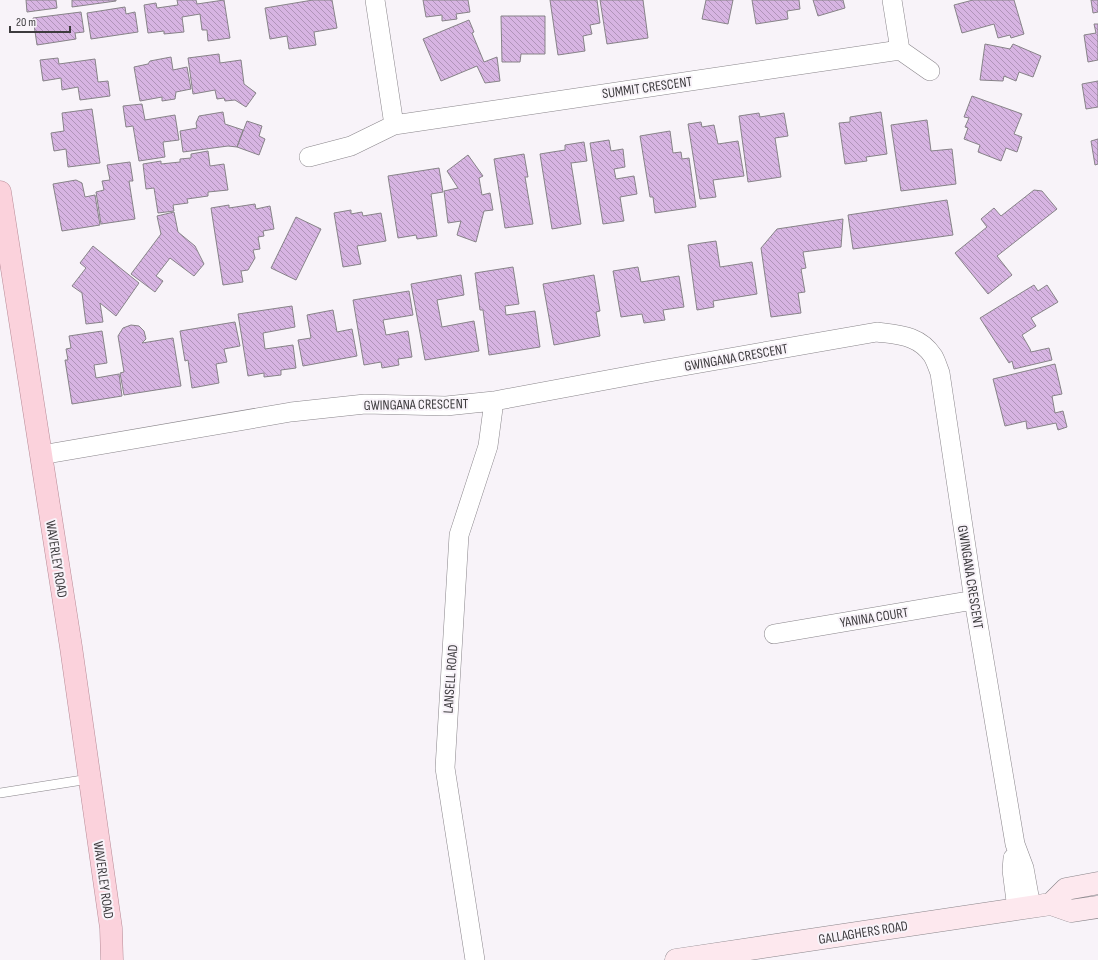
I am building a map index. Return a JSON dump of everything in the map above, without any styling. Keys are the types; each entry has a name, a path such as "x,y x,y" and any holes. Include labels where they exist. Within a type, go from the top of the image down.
{"main road":[{"name":"WAVERLEY ROAD","path":"0,192 90,779 111,928 112,960"},
{"name":"WAVERLEY ROAD","path":"111,928 122,960"}],"street":[{"path":"375,0 394,125"},
{"path":"892,0 900,50 930,71"},
{"name":"SUMMIT CRESCENT","path":"309,157 351,146 394,125 900,50"},
{"name":"GWINGANA CRESCENT","path":"41,455 291,412 365,404 446,406 494,401 877,332 902,335 919,341 933,356 940,373 974,600 1015,844 1012,870 1033,906"},
{"name":"LANSELL ROAD","path":"475,960 444,768 459,535 488,446 494,401"},
{"name":"YANINA COURT","path":"774,634 974,600"},
{"path":"1033,906 1066,889 1098,883"},
{"name":"GALLAGHERS ROAD","path":"676,960 737,955 1033,906 1071,911 1098,907"}],"lane":[{"path":"0,793 90,779"}],"building":[{"path":"26,0 56,0 57,8 27,12"},
{"path":"72,0 116,0 116,1 72,7"},
{"path":"177,0 196,0 197,4 224,0 230,38 208,41 207,30 202,30 200,14 182,17 184,32 164,34 164,31 148,33 144,5 156,3 157,8 178,5"},
{"path":"313,0 332,0 337,28 314,32 316,45 289,49 287,36 270,39 265,8"},
{"path":"423,0 468,0 470,12 456,14 457,19 442,21 442,15 426,17"},
{"path":"550,0 597,0 600,23 590,25 592,34 583,36 585,51 558,55"},
{"path":"600,0 643,0 648,38 607,44"},
{"path":"706,0 733,0 728,24 702,19"},
{"path":"752,0 799,0 800,9 787,11 788,19 756,24"},
{"path":"813,0 843,0 845,8 818,16"},
{"path":"973,0 1014,0 1024,34 1011,38 1010,35 998,38 994,24 962,33 954,5"},
{"path":"1091,0 1098,0 1098,12 1093,13"},
{"path":"125,7 126,14 135,12 138,32 91,39 87,13"},
{"path":"81,12 84,32 75,33 76,39 37,45 33,18"},
{"path":"501,16 545,16 545,54 521,54 520,62 502,62"},
{"path":"469,20 474,32 472,33 484,62 497,57 500,81 485,83 477,66 441,81 423,39"},
{"path":"1094,24 1098,24 1098,60 1088,62 1084,35 1096,33"},
{"path":"985,44 1010,49 1013,44 1041,56 1033,77 1019,72 1016,81 1004,76 1003,81 980,80"},
{"path":"219,54 220,63 241,60 244,84 256,93 246,107 235,100 225,101 224,98 217,99 215,90 193,94 188,58"},
{"path":"171,57 173,70 187,67 191,89 176,92 175,99 162,101 162,97 140,101 134,67 148,64 150,61"},
{"path":"58,58 59,64 95,59 98,82 108,81 110,96 80,100 78,87 62,90 61,78 43,81 40,60"},
{"path":"1098,81 1098,107 1086,109 1082,84"},
{"path":"972,96 1022,114 1014,134 1022,137 1017,152 1006,148 1001,161 978,152 980,145 964,139 968,128 965,127 969,118 964,117"},
{"path":"142,104 145,120 175,115 179,140 163,142 165,157 139,161 133,126 126,127 123,106"},
{"path":"92,109 100,163 68,167 66,149 54,151 51,133 64,131 62,113"},
{"path":"223,112 225,124 243,130 237,147 228,146 183,152 180,131 197,128 196,123 199,116"},
{"path":"881,112 887,154 866,157 867,161 845,164 839,123 850,122 850,117"},
{"path":"759,113 760,117 784,113 788,136 775,138 781,177 748,182 739,116"},
{"path":"927,120 931,151 952,149 956,184 901,191 891,125"},
{"path":"247,121 262,126 259,136 265,139 259,155 237,147"},
{"path":"701,122 702,127 714,125 718,144 738,141 744,176 713,180 716,197 700,199 688,124"},
{"path":"670,131 673,153 681,152 682,159 689,158 696,207 655,213 653,197 650,197 640,136"},
{"path":"1098,139 1098,164 1095,165 1091,141"},
{"path":"609,140 611,151 623,149 625,167 614,169 616,179 634,176 637,194 620,197 624,221 603,224 590,143"},
{"path":"584,142 587,161 571,163 581,224 552,229 540,154 565,150 565,145"},
{"path":"208,151 210,166 224,164 228,190 208,192 208,196 187,199 188,203 173,205 174,211 158,213 154,188 146,189 143,164 161,161 161,164 180,162 180,159 191,158 191,154"},
{"path":"524,154 528,177 525,177 533,224 505,228 494,159"},
{"path":"468,155 483,176 479,178 482,195 490,193 493,210 484,211 476,242 457,235 461,221 448,223 444,191 458,188 447,171"},
{"path":"130,162 133,181 129,181 135,219 101,224 96,192 104,190 102,181 110,180 107,165"},
{"path":"439,168 443,192 431,194 437,236 417,239 416,235 398,238 388,176"},
{"path":"76,180 82,183 85,197 95,195 100,225 62,231 53,184"},
{"path":"1034,190 1042,191 1057,209 997,256 1012,275 988,294 955,253 987,227 981,219 994,208 1001,216"},
{"path":"947,200 953,235 853,249 848,215"},
{"path":"255,204 256,209 270,206 274,229 263,231 264,236 258,237 260,249 253,250 255,258 248,270 241,271 243,282 223,285 211,208 229,205 229,208"},
{"path":"351,210 351,214 362,212 363,216 381,213 386,241 357,246 361,264 343,267 334,213"},
{"path":"174,212 178,232 195,246 204,264 194,276 170,258 156,276 163,281 155,292 131,274 161,234 157,216"},
{"path":"296,217 321,229 296,280 271,268"},
{"path":"843,219 841,247 803,252 806,268 801,269 805,292 798,293 801,313 771,317 761,248 777,229"},
{"path":"716,241 720,267 752,262 757,294 713,301 714,307 697,310 688,245"},
{"path":"93,246 139,283 116,316 100,303 103,322 86,324 82,293 72,286 86,268 80,263"},
{"path":"513,267 519,304 505,306 506,315 535,311 540,347 489,355 483,310 480,310 475,273"},
{"path":"638,267 641,282 679,276 684,307 663,310 665,320 644,323 642,314 621,317 613,271"},
{"path":"461,275 464,295 437,300 442,327 474,321 479,351 425,360 411,284"},
{"path":"594,275 600,311 596,312 600,336 554,345 543,284"},
{"path":"1034,285 1038,291 1047,285 1058,302 1031,318 1036,326 1022,335 1031,352 1049,348 1052,360 1014,369 1012,361 1009,363 980,318"},
{"path":"409,291 413,315 383,320 386,335 408,331 412,357 398,359 399,365 382,368 381,362 364,365 353,300"},
{"path":"292,306 295,327 263,333 265,349 293,345 296,368 281,370 281,375 264,377 264,373 248,376 238,314"},
{"path":"333,310 337,332 352,329 357,356 303,366 298,340 311,338 307,315"},
{"path":"235,322 240,346 224,349 227,362 216,364 219,383 192,388 188,360 185,361 180,331"},
{"path":"131,325 139,326 144,331 146,339 142,343 173,338 181,386 124,395 120,373 124,372 118,336 123,328"},
{"path":"102,331 107,363 94,365 96,378 119,374 122,396 72,404 65,360 68,360 66,349 71,348 69,336"},
{"path":"1055,364 1062,394 1052,396 1055,413 1063,411 1067,427 1058,430 1056,423 1027,429 1026,421 1005,426 993,379"}]}
